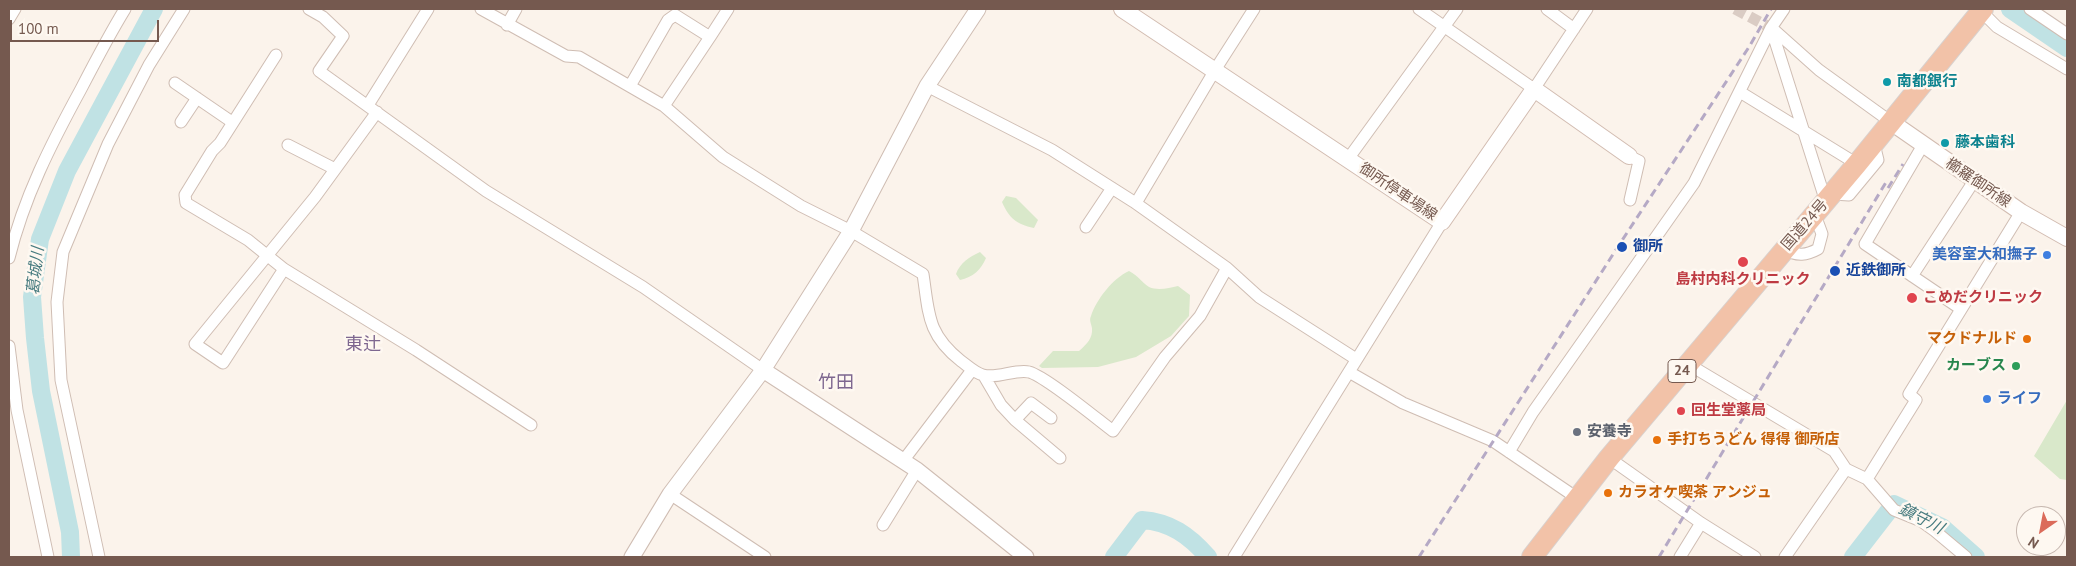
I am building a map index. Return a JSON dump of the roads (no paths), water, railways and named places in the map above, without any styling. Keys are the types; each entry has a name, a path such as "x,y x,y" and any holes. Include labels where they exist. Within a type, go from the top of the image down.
{"highway":[{"name":"国道24号","path":"1537,555 1577,498 1609,458 1874,144 1981,9"}],"main road":[{"name":"御所停車場線","path":"1122,9 1442,222 1534,90"},
{"path":"1534,90 1629,156"},
{"name":"櫛羅御所線","path":"1891,122 2021,212 2067,238"}],"street":[{"path":"9,19 15,9"},
{"path":"9,258 18,223 32,185 68,112 125,9"},
{"path":"99,557 61,380 57,302 63,252 108,144 149,65 184,9"},
{"path":"309,9 323,18 343,36 320,71 486,192 643,287 763,370 917,470 1026,557"},
{"path":"284,269 223,364 195,344 335,169 372,109 428,9"},
{"path":"481,9 506,25 566,56 579,57 664,106 723,157 801,206 850,231 924,274 930,321 935,333 947,349 972,370 984,376 1028,372 1046,381 1113,430 1165,357 1200,316 1227,268"},
{"path":"506,25 516,9"},
{"path":"664,106 728,9"},
{"path":"632,557 670,494 763,370 850,231 927,86 978,9"},
{"path":"1136,203 1215,70 1254,9"},
{"path":"1419,9 1534,90 1587,9"},
{"path":"1348,159 1457,9"},
{"path":"1547,9 1574,29"},
{"path":"1510,452 1533,412 1694,183 1771,28 1784,9"},
{"path":"1981,9 1997,27 2067,69"},
{"path":"2030,9 2067,34"},
{"path":"630,86 668,20 675,15 710,37"},
{"path":"1771,28 1819,70 1891,122"},
{"path":"1771,28 1824,204 1849,195 1878,160 1874,144"},
{"path":"276,55 185,195 186,204 248,240 284,269 416,350 531,425"},
{"path":"175,83 232,122"},
{"path":"927,86 1052,150 1136,203 1227,268 1259,297 1356,360"},
{"path":"1740,92 1857,164"},
{"path":"181,122 197,98"},
{"path":"288,145 335,169"},
{"path":"1923,145 1865,244 1961,309"},
{"path":"1629,156 1639,161 1630,200"},
{"path":"1912,276 1974,181"},
{"path":"1086,226 1112,188"},
{"path":"1867,479 1916,400 1909,394 2021,212"},
{"path":"1234,557 1442,222"},
{"path":"9,346 17,410 48,557"},
{"path":"1688,364 1834,451 1846,469 1867,479 1894,510 1921,521 1966,557"},
{"path":"903,461 972,370"},
{"path":"1349,372 1403,403 1493,441 1577,498"},
{"path":"984,376 1001,406 1060,458"},
{"path":"1015,420 1031,403 1051,418"},
{"path":"1609,458 1701,523 1755,557"},
{"path":"1785,557 1846,469"},
{"path":"883,525 917,470"},
{"path":"670,494 765,557"},
{"path":"1680,557 1701,523"}],"waterway":[{"name":"葛城川","path":"71,557 70,532 41,391 35,338 32,297 40,239 67,171 154,9"},
{"path":"2010,9 2067,48"},
{"name":"鎮守川","path":"1853,557 1894,504 1942,527 1976,557"},
{"name":"鎮守川","path":"1114,557 1142,520 1152,521 1178,531 1194,542 1208,557"}],"tunnel":[{"path":"1735,9 1771,28"}],"railway":[{"path":"1419,557 1619,245 1749,47 1771,9"},
{"path":"1888,188 1903,164"},
{"path":"1659,557 1888,179"}],"place":[{"name":"南都銀行","path":"1887,82"},
{"name":"藤本歯科","path":"1945,143"},
{"name":"御所","path":"1622,247"},
{"name":"美容室大和撫子","path":"2047,255"},
{"name":"島村内科クリニック","path":"1743,262"},
{"name":"近鉄御所","path":"1835,271"},
{"name":"こめだクリニック","path":"1912,298"},
{"name":"マクドナルド","path":"2027,339"},
{"name":"カーブス","path":"2016,366"},
{"name":"ライフ","path":"1987,399"},
{"name":"回生堂薬局","path":"1681,411"},
{"name":"安養寺","path":"1577,432"},
{"name":"手打ちうどん 得得 御所店","path":"1657,440"},
{"name":"カラオケ喫茶 アンジュ","path":"1608,493"}],"district":[{"name":"東辻","path":"363,345"},
{"name":"竹田","path":"836,383"}]}
